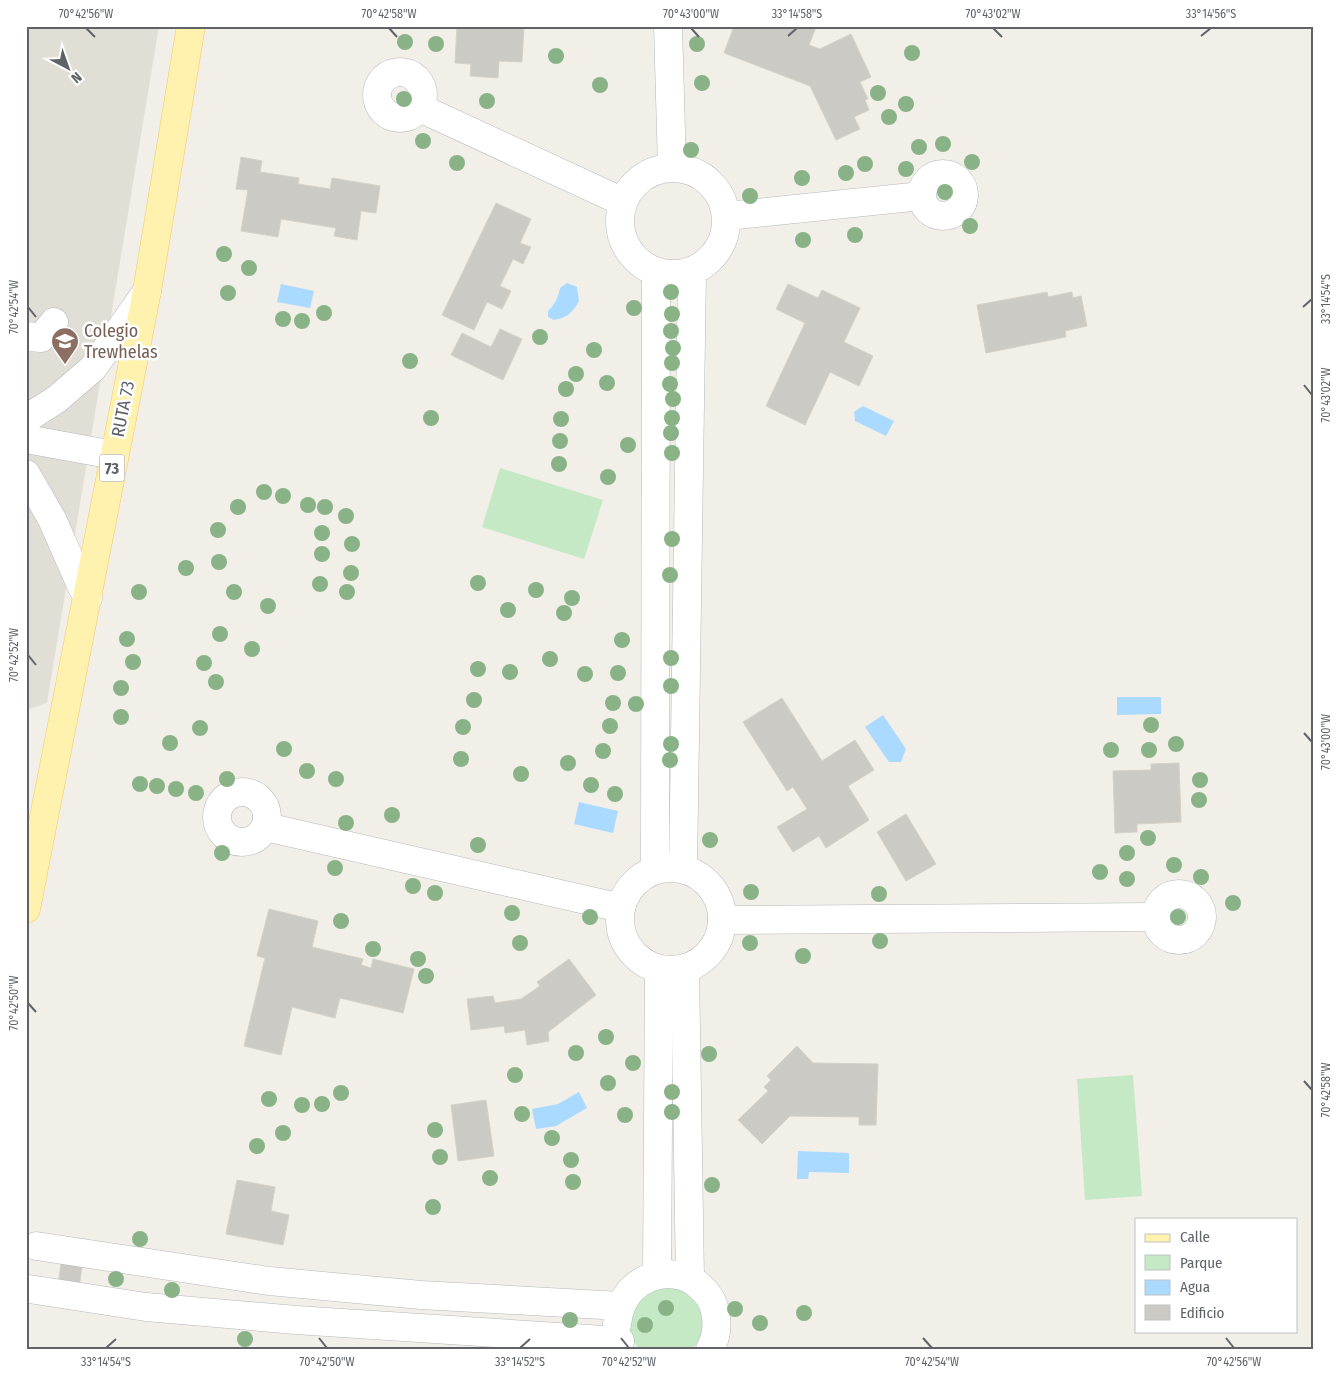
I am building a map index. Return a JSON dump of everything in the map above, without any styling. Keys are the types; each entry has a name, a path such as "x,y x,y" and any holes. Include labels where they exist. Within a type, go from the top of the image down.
{"main road":[{"name":"RUTA 73","path":"26,909 147,291 191,26"}],"street":[{"path":"668,26 672,167"},
{"path":"420,108 623,202"},
{"path":"672,167 698,173 709,180 718,191 724,203 727,216 726,230 722,243 715,255 692,271 680,274 656,272 643,265 633,256 625,244 620,230 620,215 623,202 637,181 659,169 672,167"},
{"path":"727,216 922,196"},
{"path":"684,869 692,271"},
{"path":"655,870 656,272"},
{"path":"26,419 57,399 93,368 147,291"},
{"path":"26,336 41,338 54,322"},
{"path":"26,439 114,455"},
{"path":"26,474 52,519 88,598"},
{"path":"656,591 687,593"},
{"path":"266,827 621,908"},
{"path":"669,867 684,869 696,874 707,882 716,894 721,906 720,936 712,950 700,961 672,968 644,963 632,952 623,939 620,924 621,908 625,895 643,875 669,867"},
{"path":"722,920 1156,917"},
{"path":"657,1275 672,968"},
{"path":"672,968 690,1279"},
{"path":"621,1306 430,1295 269,1281 142,1263 31,1238 38,1263 36,1274 28,1290 134,1305 622,1345 617,1324 621,1306 626,1295 645,1279 657,1275 674,1274 690,1279 704,1290 714,1305 718,1322 715,1340 710,1349"},
{"path":"134,1305 142,1263"}],"shaded area":[{"name":"Colegio Trewhelas","path":"26,26 159,26 47,703 26,710"}],"green space":[{"path":"500,468 603,500 584,559 482,527"},
{"path":"1133,1075 1142,1196 1085,1200 1077,1079"},
{"path":"673,1287 691,1297 701,1312 703,1321 699,1340 693,1349 639,1349 632,1339 629,1322 640,1298 655,1289"}],"water":[{"path":"567,283 577,287 579,301 569,314 554,320 548,317 548,311 556,301 560,288"},
{"path":"281,284 314,291 310,308 277,302"},
{"path":"863,406 894,421 886,436 855,421 854,412"},
{"path":"1117,697 1161,697 1161,714 1117,715"},
{"path":"883,715 906,749 901,762 889,762 865,727"},
{"path":"579,802 618,811 613,833 574,824"},
{"path":"579,1092 587,1108 556,1126 536,1129 532,1109 558,1104"},
{"path":"798,1151 849,1153 849,1173 809,1172 808,1179 797,1179"}],"building":[{"path":"457,26 524,26 522,62 499,61 498,78 470,76 471,64 455,63"},
{"path":"734,26 815,26 809,45 820,49 851,34 871,77 860,82 868,99 865,100 869,110 854,117 860,129 836,140 810,86 724,53"},
{"path":"241,157 262,161 260,172 299,178 298,184 330,189 332,178 380,186 376,213 361,211 357,240 334,236 336,228 281,219 278,237 241,231 248,190 236,189"},
{"path":"496,203 531,219 520,243 531,247 523,264 513,259 500,286 511,291 502,309 487,302 474,330 442,315"},
{"path":"788,284 818,298 822,290 860,308 844,342 873,356 859,386 830,372 805,425 766,406 805,323 776,309"},
{"path":"1047,292 1048,297 1072,292 1073,298 1081,296 1087,326 1065,331 1066,337 986,353 977,305"},
{"path":"500,329 522,339 503,380 451,355 462,333 491,347"},
{"path":"782,698 822,761 855,740 874,770 848,786 869,820 826,848 819,836 793,852 777,827 807,809 793,787 787,791 743,722"},
{"path":"1179,763 1181,822 1137,824 1137,832 1115,833 1113,771 1151,770 1151,764"},
{"path":"906,814 936,864 906,881 877,832"},
{"path":"269,909 318,921 312,947 363,959 361,965 371,968 373,959 414,969 403,1013 340,998 335,1018 292,1007 281,1055 244,1046 265,958 257,956"},
{"path":"569,959 596,995 548,1032 549,1041 527,1045 525,1030 505,1033 504,1026 471,1030 467,999 493,996 495,1003 521,999 540,986 537,982"},
{"path":"797,1046 813,1063 878,1064 876,1125 859,1125 859,1117 790,1116 762,1144 738,1120 768,1091 764,1087 771,1080 767,1076"},
{"path":"486,1100 494,1156 458,1161 451,1105"},
{"path":"237,1180 275,1187 271,1211 289,1215 283,1245 226,1234"},
{"path":"61,1263 82,1266 79,1288 58,1285"}],"place":[{"name":"Colegio Trewhelas","path":"65,365"}]}
